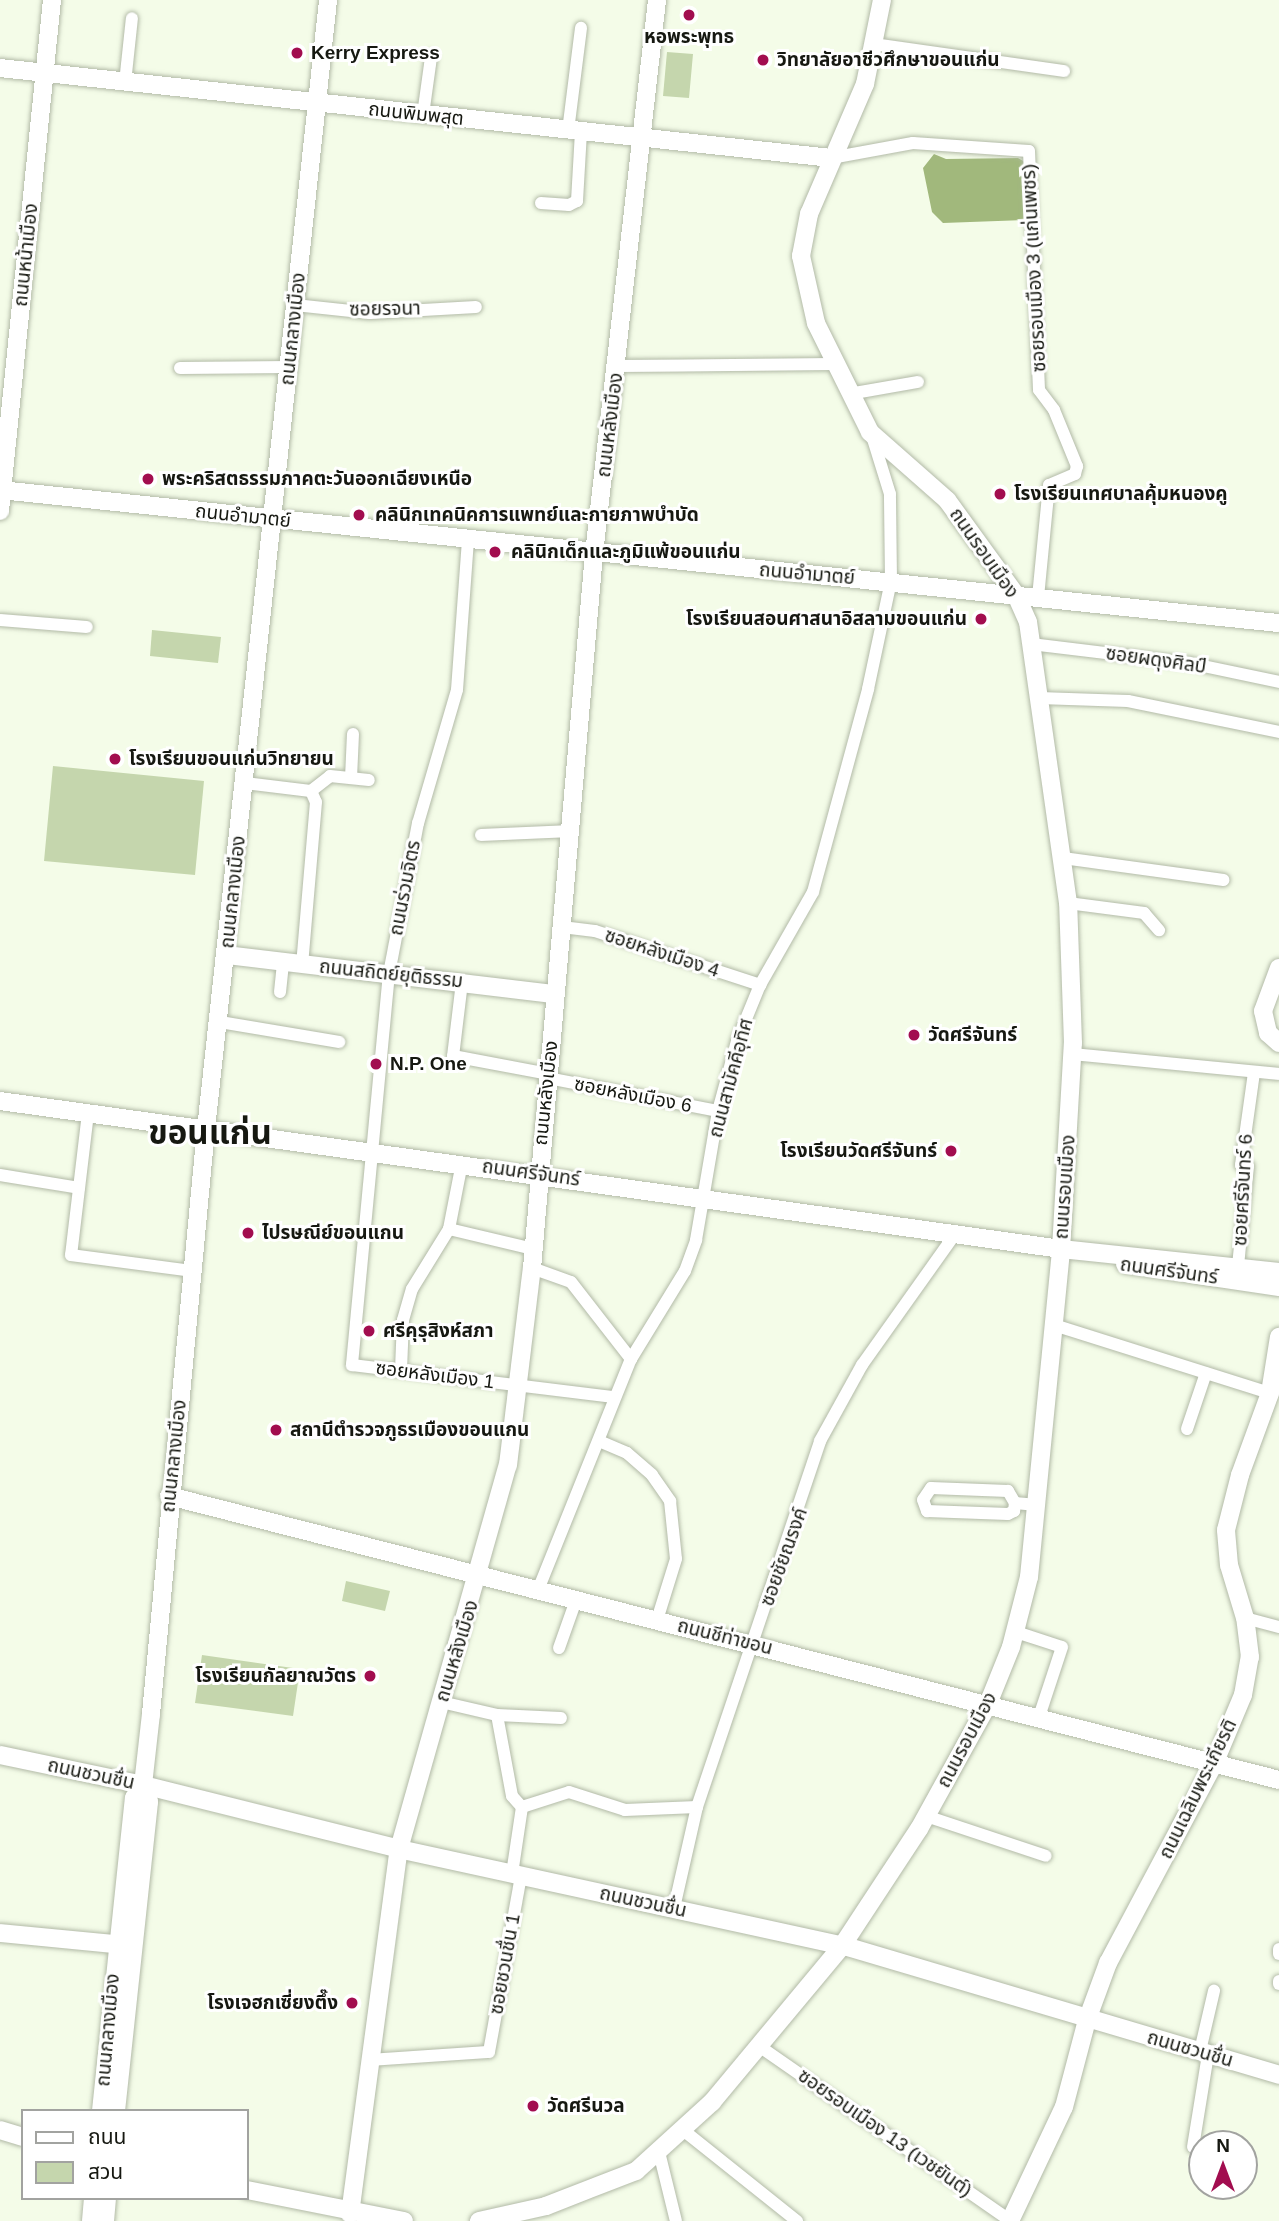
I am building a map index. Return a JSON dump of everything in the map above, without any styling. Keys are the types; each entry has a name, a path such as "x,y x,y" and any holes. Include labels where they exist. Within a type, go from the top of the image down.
{"street":[{"name":"ถนนหน้าเมือง","path":"0,510 52,0"},
{"name":"ถนนกลางเมือง","path":"101,2109 149,1802 143,1785 169,1496 328,0"},
{"name":"ถนนหลังเมือง","path":"349,2214 399,1849 480,1575 508,1465 532,1268 538,1174 594,554 657,0"},
{"name":"ถนนรอบเมือง","path":"479,2221 545,2206 636,2171 683,2130 759,2046 842,1946 926,1816 988,1704 1016,1632 1032,1555 1061,1249 1073,1054 1068,903 1028,622 1016,595 947,500 870,432 833,364 816,323 801,256 802,233 831,158 865,84 881,0"},
{"path":"125,83 132,18"},
{"path":"541,203 569,205 577,201 575,132 581,28"},
{"path":"874,44 1064,71"},
{"path":"423,115 431,57"},
{"name":"ถนนพิมพสุต","path":"0,68 640,141 831,158"},
{"name":"ซอยรอบเมือง 3 (แก่นเพชร)","path":"831,158 913,143 1029,151 1040,390 1054,411 1077,466 1075,474 1049,485 1038,598"},
{"name":"ซอยรจนา","path":"295,305 370,313 476,307"},
{"path":"617,366 833,364"},
{"path":"180,369 289,367"},
{"path":"849,394 918,382"},
{"name":"ถนนสามัคคีอุทิศ","path":"538,1590 631,1359 685,1271 696,1240 718,1111 737,1041 760,985 813,892 868,689 891,582 890,494 870,432"},
{"name":"ถนนอำมาตย์","path":"1,490 468,541 1279,623"},
{"name":"ถนนร่วมจิตร","path":"352,1366 389,973 418,823 457,690 468,541"},
{"path":"0,620 87,627"},
{"name":"ซอยผดุงศิลป์","path":"1031,644 1189,663 1279,682"},
{"path":"1039,698 1128,701 1279,732"},
{"path":"351,778 353,734"},
{"path":"245,783 311,791 330,776 369,780"},
{"path":"302,965 316,802 311,791"},
{"path":"481,835 571,831"},
{"path":"1063,858 1224,880"},
{"path":"1068,903 1144,913 1159,930"},
{"name":"ซอยหลังเมือง 4","path":"562,927 595,931 760,985"},
{"name":"ถนนสถิตย์ยุติธรรม","path":"226,955 555,994"},
{"path":"280,992 283,962"},
{"path":"1279,968 1263,1012 1268,1033 1279,1043"},
{"name":"ซอยหลังเมือง 6","path":"462,982 453,1056 718,1111"},
{"path":"220,1022 339,1042"},
{"path":"1073,1054 1279,1074"},
{"name":"ซอยศรีจันทร์ 6","path":"1238,1266 1248,1166 1241,1165 1254,1072"},
{"name":"ถนนศรีจันทร์","path":"0,1101 462,1163 1061,1249 1279,1272"},
{"path":"88,1113 71,1255 193,1271"},
{"path":"401,1370 404,1320 412,1289 449,1229 462,1163"},
{"path":"0,1175 79,1188"},
{"path":"449,1229 533,1249"},
{"name":"ซอยชัยณรงค์","path":"674,1908 697,1807 820,1441 862,1366 955,1234"},
{"name":"ถนนศรีจันทร์","path":"1061,1249 1088,1259 1279,1287"},
{"path":"532,1268 561,1275 571,1282 631,1359"},
{"path":"1054,1325 1270,1393"},
{"name":"ถนนเฉลิมพระเกียรติ","path":"1011,2221 1064,2107 1087,2020 1108,1963 1214,1764 1243,1695 1250,1657 1245,1618 1229,1565 1226,1530 1240,1475 1270,1393 1279,1337"},
{"name":"ซอยหลังเมือง 1","path":"352,1366 614,1397"},
{"path":"1186,1429 1206,1373"},
{"path":"599,1441 627,1453 652,1475 670,1501 676,1559 657,1620"},
{"path":"932,1488 1008,1491 1015,1503 1014,1511 1008,1514 927,1511 923,1500 932,1488"},
{"name":"ถนนชีท่าขอน","path":"169,1496 1279,1780"},
{"path":"1015,1503 1037,1505"},
{"path":"559,1648 576,1600"},
{"path":"1245,1618 1279,1627"},
{"path":"1016,1632 1062,1647 1039,1717"},
{"path":"441,1702 498,1715 561,1718"},
{"path":"498,1715 512,1796 522,1807 569,1792 625,1810 689,1804 697,1807"},
{"name":"ถนนชวนชื่น","path":"0,1755 143,1785 399,1849 842,1946 1279,2075"},
{"name":"ซอยชวนชื่น 1","path":"368,2060 489,2052 516,1875 522,1807"},
{"path":"926,1816 1046,1856"},
{"path":"0,1933 125,1945"},
{"name":"ถนนกลางเมือง","path":"116,2109 125,1945"},
{"path":"1195,2130 1214,1991"},
{"name":"ซอยรอบเมือง 13 (เวชยันต์)","path":"759,2046 1011,2221"},
{"path":"0,2130 21,2136"},
{"path":"683,2130 797,2221"},
{"path":"659,2152 676,2221"},
{"path":"248,2190 349,2214 404,2221"},
{"path":"90,2221 93,2200"},
{"path":"105,2221 107,2200"}],"green space":[{"path":"667,52 693,54 689,98 663,96"},
{"path":"152,630 221,637 218,663 150,656"},
{"path":"53,766 204,781 195,875 44,861"},
{"path":"346,1581 390,1591 385,1611 342,1601"},
{"path":"202,1655 300,1669 293,1716 195,1703"}],"shaded area":[{"path":"934,154 946,159 1018,158 1025,162 1027,220 943,223 932,212 923,168"}],"place":[{"name":"หอพระพุทธ","path":"689,15"},
{"name":"Kerry Express","path":"297,53"},
{"name":"วิทยาลัยอาชีวศึกษาขอนแก่น","path":"763,60"},
{"name":"พระคริสตธรรมภาคตะวันออกเฉียงเหนือ","path":"148,479"},
{"name":"โรงเรียนเทศบาลคุ้มหนองคู","path":"1000,494"},
{"name":"คลินิกเทคนิคการแพทย์และกายภาพบำบัด","path":"359,515"},
{"name":"คลินิกเด็กและภูมิแพ้ขอนแก่น","path":"495,552"},
{"name":"โรงเรียนสอนศาสนาอิสลามขอนแก่น","path":"981,619"},
{"name":"โรงเรียนขอนแก่นวิทยายน","path":"115,759"},
{"name":"วัดศรีจันทร์","path":"914,1035"},
{"name":"N.P. One","path":"376,1064"},
{"name":"โรงเรียนวัดศรีจันทร์","path":"951,1151"},
{"name":"ไปรษณีย์ขอนแกน","path":"248,1233"},
{"name":"ศรีคุรุสิงห์สภา","path":"369,1331"},
{"name":"สถานีตำรวจภูธรเมืองขอนแกน","path":"276,1430"},
{"name":"โรงเรียนกัลยาณวัตร","path":"370,1676"},
{"name":"โรงเจฮกเซี่ยงตึ๊ง","path":"352,2003"},
{"name":"วัดศรีนวล","path":"533,2106"}],"district":[{"name":"ขอนแก่น","path":"210,1133"}]}
